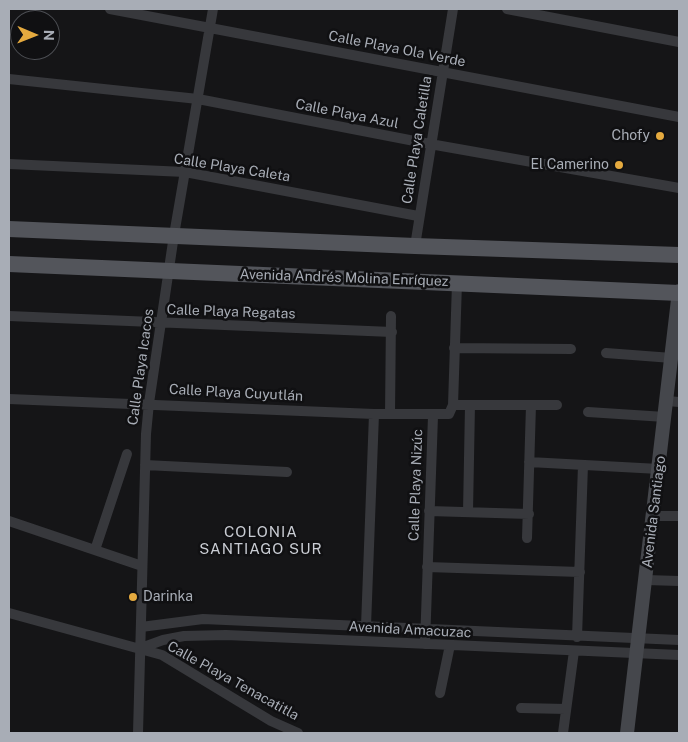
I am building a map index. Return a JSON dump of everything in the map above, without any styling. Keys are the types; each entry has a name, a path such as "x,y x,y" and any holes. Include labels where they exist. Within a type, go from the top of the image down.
{"main road":[{"path":"9,228 415,246 679,255"},
{"path":"9,240 83,232"},
{"name":"Avenida Andrés Molina Enríquez","path":"9,264 679,292"}],"street":[{"name":"Calle Playa Ola Verde","path":"110,9 679,117"},
{"name":"Calle Playa Icacos","path":"138,733 145,465 149,403 174,235 213,9"},
{"name":"Calle Playa Caletilla","path":"415,246 418,216 452,9"},
{"path":"507,9 679,42"},
{"name":"Calle Playa Azul","path":"9,79 198,99 430,144 679,188"},
{"name":"Calle Playa Caleta","path":"9,164 185,172 418,216"},
{"path":"457,283 453,405 557,405"},
{"name":"Avenida Santiago","path":"627,733 665,417 673,402 672,358 679,292"},
{"name":"Calle Playa Regatas","path":"9,316 392,332"},
{"path":"390,414 391,316"},
{"path":"454,348 571,349"},
{"path":"606,353 672,358"},
{"name":"Calle Playa Cuyutlán","path":"9,399 149,403 433,416"},
{"name":"Calle Playa Nizúc","path":"425,644 433,416 449,414 453,405"},
{"path":"468,512 470,405"},
{"path":"527,538 531,405"},
{"path":"588,412 665,417"},
{"path":"366,626 374,414"},
{"path":"95,550 126,454"},
{"path":"529,462 659,469"},
{"path":"145,465 287,472"},
{"path":"577,636 583,465"},
{"path":"429,511 529,514"},
{"path":"653,516 679,516"},
{"path":"9,521 142,566"},
{"path":"427,566 580,572"},
{"path":"646,580 679,581"},
{"name":"Calle Playa Tenacatitla","path":"9,614 162,655 271,721 298,733"},
{"name":"Avenida Amacuzac","path":"141,627 202,619 679,640"},
{"name":"Avenida Amacuzac","path":"141,648 163,640 204,635 679,655"},
{"path":"440,692 450,645"},
{"path":"563,733 574,651"},
{"path":"521,708 566,709"}],"place":[{"name":"Chofy","path":"660,136"},
{"name":"El Camerino","path":"619,165"},
{"name":"Darinka","path":"133,597"}],"district":[{"name":"COLONIA SANTIAGO SUR","path":"261,540"}]}
